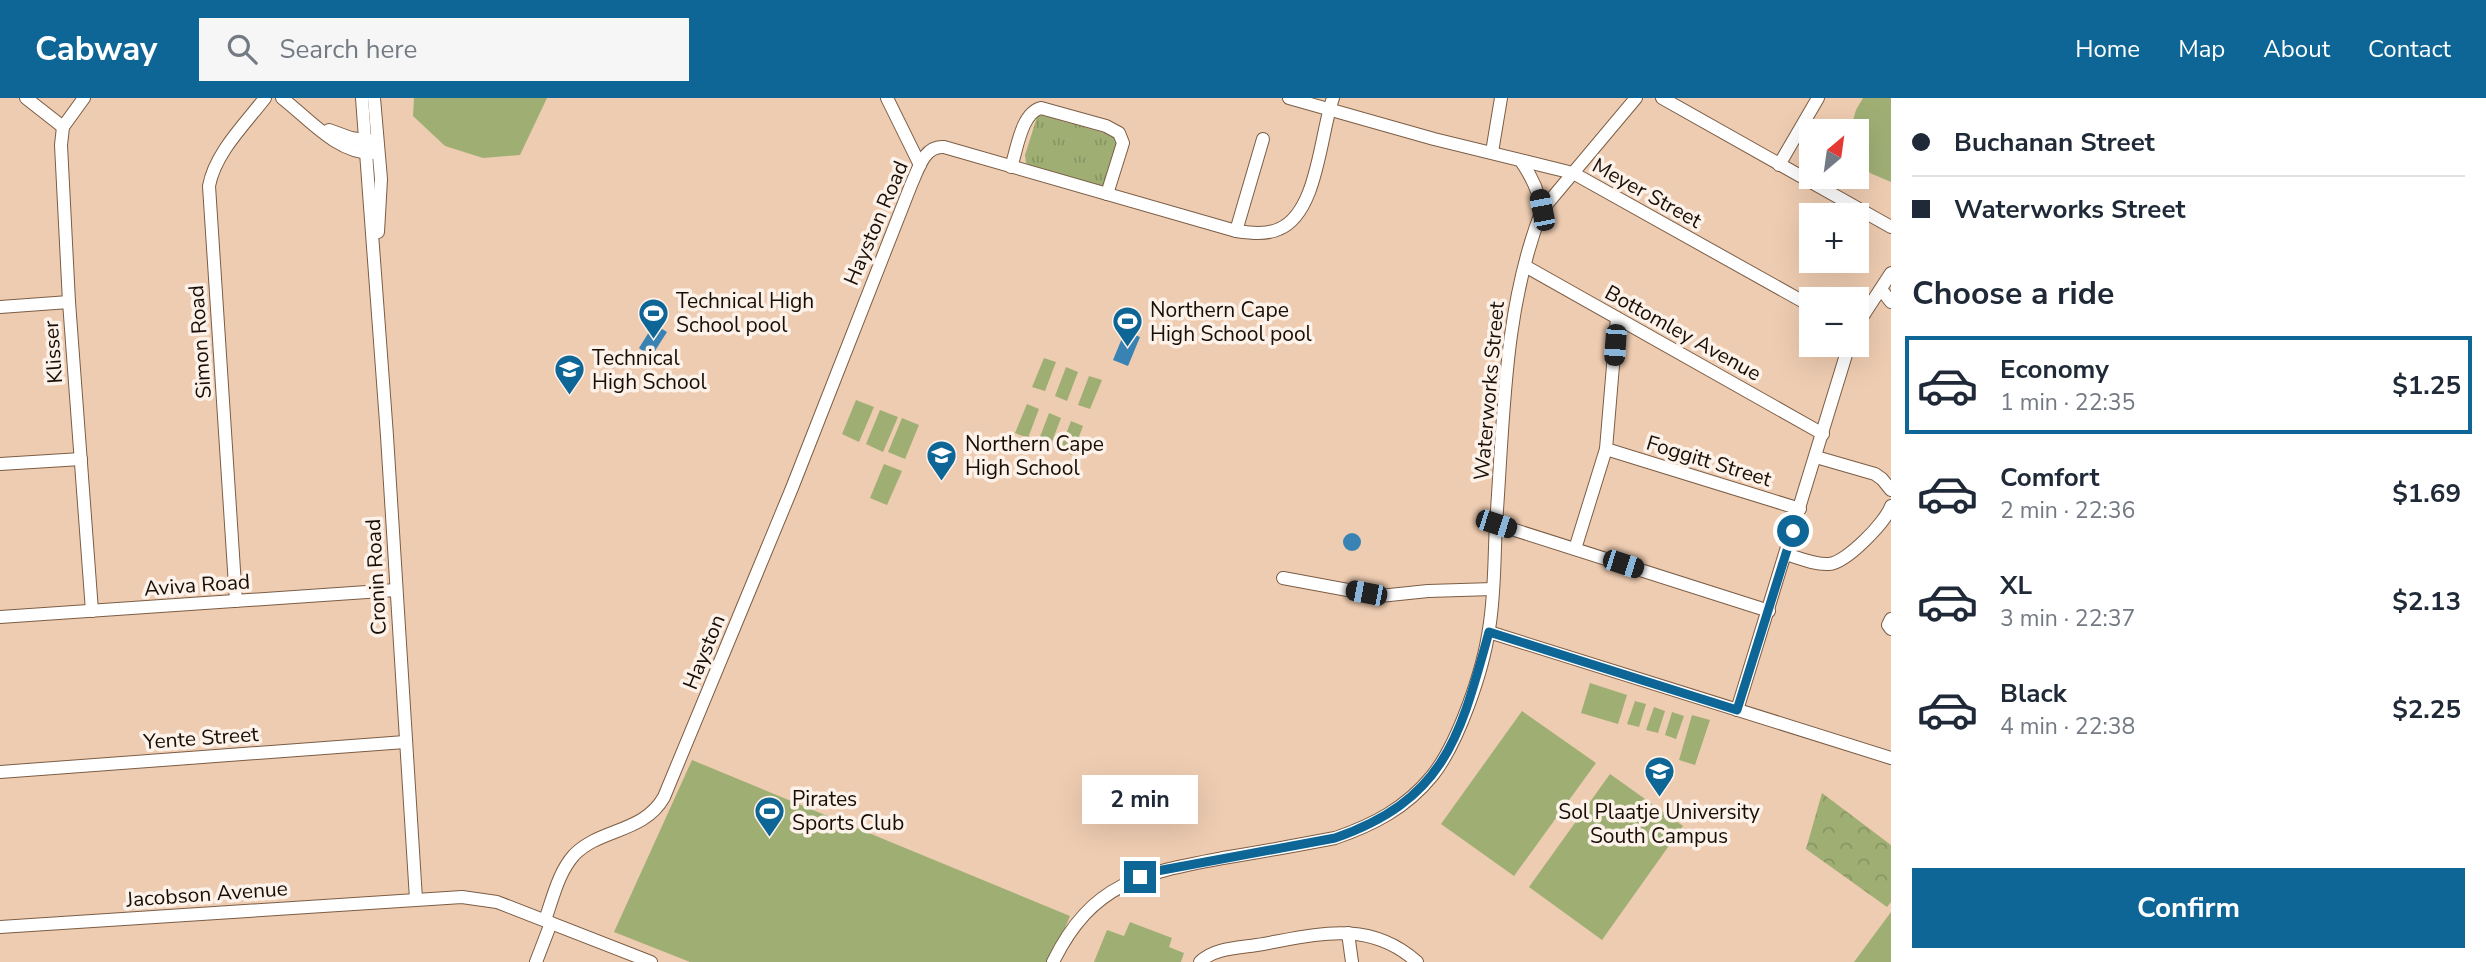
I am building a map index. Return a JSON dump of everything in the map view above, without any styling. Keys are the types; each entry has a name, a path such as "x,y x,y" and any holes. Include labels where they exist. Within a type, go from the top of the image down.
{"street":[{"path":"26,98 63,127 84,98"},
{"name":"Simon Road","path":"236,601 209,186 211,174 220,158 265,98"},
{"path":"282,98 340,145 372,147"},
{"name":"Cronin Road","path":"362,98 372,147"},
{"name":"Cronin Road","path":"374,98 371,232 416,899"},
{"path":"887,98 920,165"},
{"name":"Meyer Street","path":"1289,98 1331,104"},
{"name":"Meyer Street","path":"1312,98 1453,142 1573,173 1799,299"},
{"path":"1492,152 1501,98"},
{"name":"Waterworks Street","path":"1053,962 1066,937 1087,911 1110,892 1140,877 1157,871 1335,838 1389,815 1432,776 1455,739 1470,699 1489,632 1508,357 1515,305 1525,266 1542,210 1636,98"},
{"path":"1662,98 1891,227"},
{"path":"1779,165 1818,98"},
{"name":"Hayston Road","path":"844,352 928,151 940,147 1237,231 1269,232 1281,229 1298,215 1309,191 1331,104"},
{"path":"1012,167 1026,122 1032,112 1041,107 1107,126 1119,133 1123,143 1107,194"},
{"name":"Klisser","path":"63,127 61,145 69,302 92,611"},
{"path":"1237,231 1263,139"},
{"path":"1521,161 1539,192 1542,210"},
{"name":"Bottomley Avenue","path":"1525,266 1823,434"},
{"path":"1869,307 1891,273"},
{"path":"1881,289 1891,302"},
{"path":"0,307 69,302"},
{"path":"1575,549 1606,449 1617,318"},
{"name":"Hayston","path":"536,962 559,879 573,856 591,843 638,823 655,810 664,797 792,488 844,352"},
{"path":"1737,710 1845,357"},
{"name":"Foggitt Street","path":"1606,449 1800,509"},
{"path":"1816,457 1875,474 1891,489"},
{"path":"0,464 81,459"},
{"path":"1786,554 1825,565 1833,564 1858,546 1880,523 1891,506"},
{"path":"1496,524 1769,611"},
{"path":"1283,578 1380,596 1439,590 1493,589"},
{"name":"Aviva Road","path":"0,617 396,590"},
{"path":"1891,619 1888,625 1891,629"},
{"path":"1489,632 1891,758"},
{"name":"Yente Street","path":"0,772 405,742"},
{"name":"Jacobson Avenue","path":"0,927 416,899 478,898 497,902 651,962"},
{"path":"1200,962 1219,952 1333,932 1392,943 1417,962"},
{"path":"1348,933 1352,962"}],"green space":[{"path":"414,98 547,98 520,155 483,158 445,146 413,116"},
{"path":"1863,98 1891,98 1891,182 1869,172 1869,119 1854,119"},
{"path":"1041,115 1119,137 1113,181 1101,188 1026,163 1025,155 1037,117"},
{"path":"1044,358 1056,362 1045,391 1032,387"},
{"path":"1066,367 1078,372 1067,401 1055,396"},
{"path":"1089,376 1102,380 1090,409 1078,405"},
{"path":"856,400 874,407 859,442 842,434"},
{"path":"1027,404 1039,409 1028,438 1015,433"},
{"path":"880,410 898,417 883,452 866,444"},
{"path":"1049,413 1061,418 1050,447 1038,442"},
{"path":"902,418 919,425 905,459 888,452"},
{"path":"1071,421 1083,426 1072,455 1060,450"},
{"path":"884,464 902,471 887,505 870,498"},
{"path":"1590,683 1627,695 1618,724 1581,713"},
{"path":"1635,701 1646,704 1639,727 1627,724"},
{"path":"1654,707 1665,711 1658,733 1646,730"},
{"path":"1522,711 1596,763 1514,876 1441,824"},
{"path":"1672,712 1684,716 1676,739 1665,735"},
{"path":"1692,715 1710,720 1695,765 1679,760"},
{"name":"Pirates Sports Club","path":"692,760 1070,916 1051,962 690,962 614,932"},
{"path":"1610,774 1683,826 1602,940 1529,887"},
{"path":"1822,793 1891,845 1891,902 1887,907 1806,849"},
{"path":"1891,912 1891,962 1854,962"},
{"path":"1130,922 1172,938 1169,947 1184,953 1181,962 1094,962 1107,930 1124,936"}],"water":[{"name":"Technical High School pool","path":"654,324 667,332 651,357 639,348"},
{"name":"Northern Cape High School pool","path":"1125,331 1140,337 1128,366 1113,360"},
{"path":"1348,533 1356,533 1361,542 1359,549 1348,551 1343,546 1343,538"}],"place":[{"name":"Technical High School pool","path":"653,340"},
{"name":"Northern Cape High School pool","path":"1127,349"},
{"name":"Technical High School","path":"569,397"},
{"name":"Northern Cape High School","path":"942,483"},
{"name":"Sol Plaatje University South Campus","path":"1659,799"},
{"name":"Pirates Sports Club","path":"769,838"}],"route":[{"path":"1140,877 1157,871 1335,838 1389,815 1419,790 1443,761 1466,712 1489,632 1737,710 1793,531"}]}
